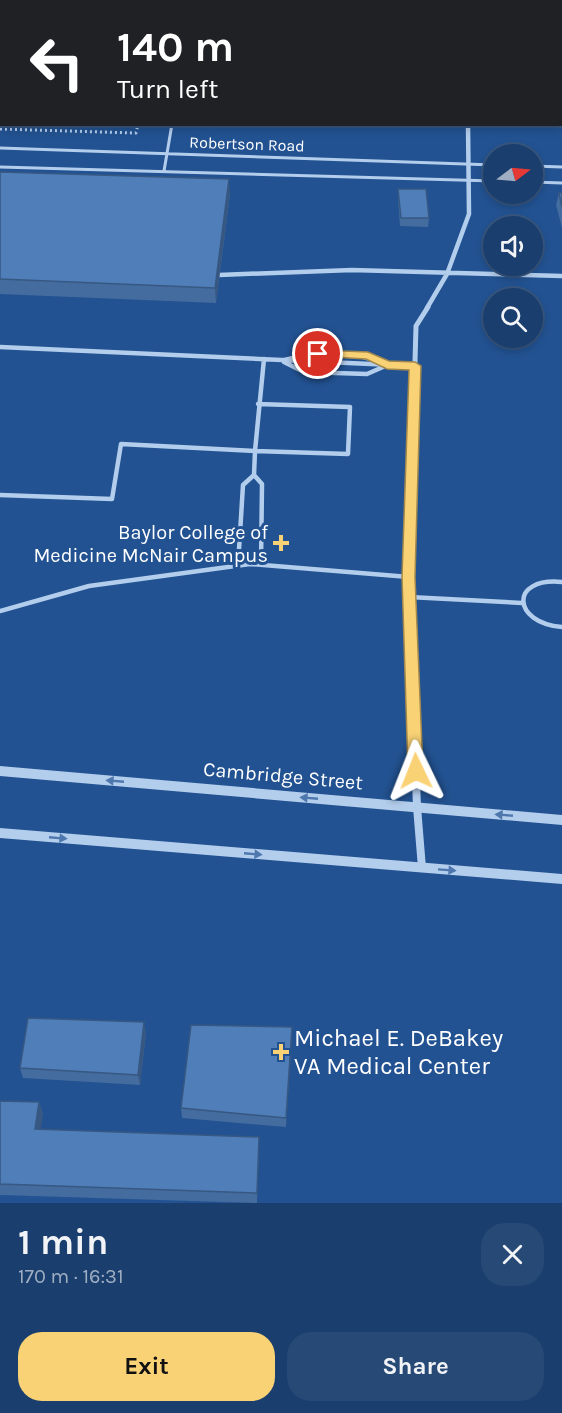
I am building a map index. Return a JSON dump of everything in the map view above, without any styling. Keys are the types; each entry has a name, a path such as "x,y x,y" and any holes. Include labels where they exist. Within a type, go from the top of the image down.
{"street":[{"path":"422,868 417,807 409,577 416,326 447,273 469,214 468,126"},
{"path":"219,275 352,270 562,276"},
{"name":"Cambridge Street","path":"0,771 562,820"},
{"path":"0,833 562,879"}],"lane":[{"path":"164,171 172,126"},
{"name":"Robertson Road","path":"0,148 483,165"},
{"name":"Robertson Road","path":"0,166 483,181"},
{"path":"543,166 562,167"},
{"path":"543,182 562,183"},
{"path":"0,347 415,366"},
{"path":"282,361 305,353 332,354 368,356 387,365"},
{"path":"261,565 262,484 254,475 258,404 264,359"},
{"path":"282,361 304,372 367,374 387,365"},
{"path":"0,495 112,499 121,444 348,454 350,407 258,404"},
{"path":"238,566 243,485 254,475"},
{"path":"0,611 89,586 238,566 261,565 409,577"},
{"path":"562,582 544,580 535,583 523,595 522,603 525,611 539,623 548,627 562,627"},
{"path":"410,597 522,603"}],"path":[{"path":"0,129 136,132 138,126"}],"building":[{"path":"0,172 229,179 215,288 0,279"},
{"path":"398,189 426,189 429,218 401,218"},
{"path":"28,1018 144,1022 138,1075 20,1068"},
{"path":"191,1025 292,1027 286,1118 181,1108"},
{"path":"0,1101 39,1102 35,1129 259,1137 257,1193 0,1184"}],"place":[{"name":"Baylor College of Medicine McNair Campus","path":"281,543"},
{"name":"Michael E. DeBakey VA Medical Center","path":"281,1052"}],"route":[{"path":"318,354 368,356 387,365 415,366 409,577 416,771"}]}
